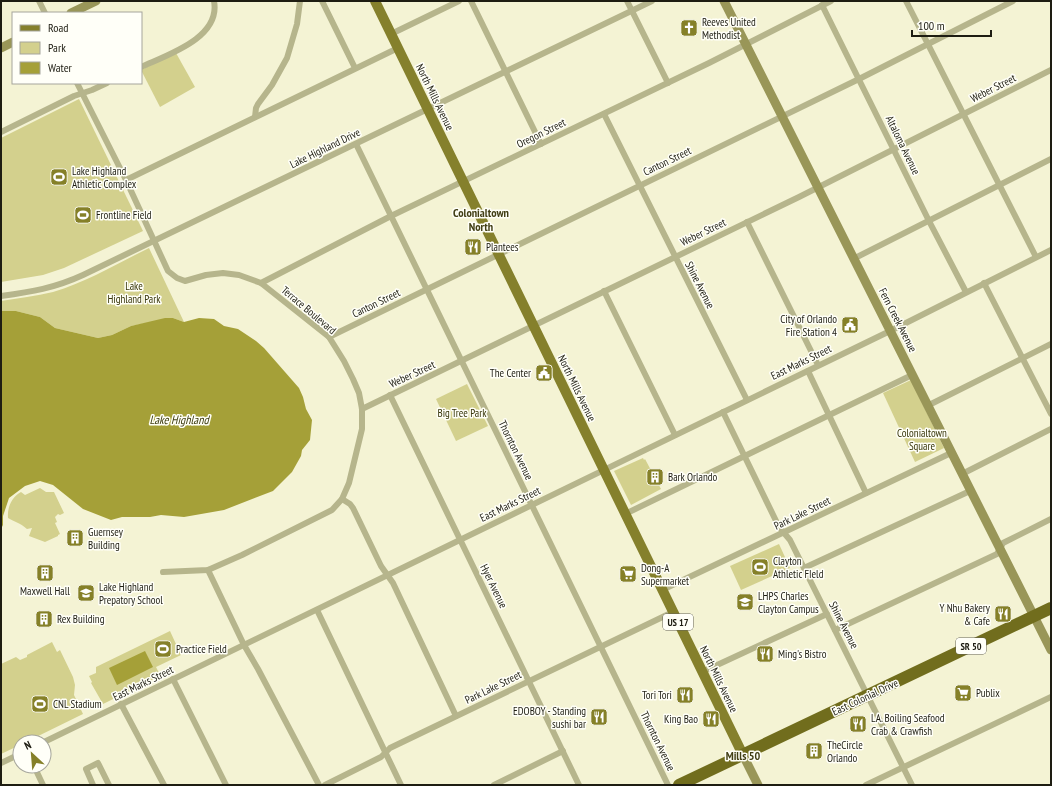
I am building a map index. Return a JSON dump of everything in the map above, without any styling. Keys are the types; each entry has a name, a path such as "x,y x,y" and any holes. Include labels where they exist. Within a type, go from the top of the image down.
{"highway":[{"name":"East Colonial Drive","path":"679,785 1051,608"}],"main road":[{"name":"North Mills Avenue","path":"375,1 743,755"}],"street":[{"path":"39,1 44,12"},
{"path":"73,12 96,1"},
{"path":"142,67 188,44 201,35 210,26 214,14 214,1"},
{"path":"255,117 258,104 272,85 287,58 297,24 300,1"},
{"path":"322,1 355,68"},
{"path":"391,34 459,1"},
{"path":"471,1 541,144"},
{"path":"627,1 668,82"},
{"name":"Lake Highland Drive","path":"1,296 33,292 56,286 83,275 652,1"},
{"name":"Fern Creek Avenue","path":"724,1 1051,650"},
{"name":"Oregon Street","path":"260,283 391,216 604,114 831,1"},
{"path":"906,1 1036,257 1051,250"},
{"name":"Canton Street","path":"329,337 859,79 1013,1"},
{"name":"Altaloma Avenue","path":"822,5 929,221 966,292"},
{"path":"1,48 12,42"},
{"path":"126,180 398,48"},
{"name":"Weber Street","path":"362,409 818,188 894,148 1051,70"},
{"name":"Terrace Boulevard","path":"78,84 126,180 168,271 184,281 194,280 206,275 223,273 239,275 260,283 329,337 353,379 359,393 362,409 362,429 349,483 342,499 332,510 242,555 208,570 163,572"},
{"path":"1,132 74,96 104,84"},
{"name":"Shine Avenue","path":"604,114 747,400"},
{"name":"Thornton Avenue","path":"356,144 668,785"},
{"path":"853,259 1051,159"},
{"path":"747,222 818,365"},
{"name":"East Marks Street","path":"52,738 890,331 1036,257"},
{"path":"984,283 1051,414"},
{"path":"604,291 675,435"},
{"path":"927,406 1051,344"},
{"path":"808,371 866,493"},
{"path":"625,514 746,456 828,414 912,375"},
{"name":"Hyer Avenue","path":"390,395 579,785"},
{"name":"Shine Avenue","path":"724,412 779,527 790,540 912,785"},
{"path":"962,474 1051,429"},
{"name":"Park Lake Street","path":"662,590 951,453"},
{"path":"804,568 970,491"},
{"path":"342,499 353,508 381,566 393,582 456,716"},
{"path":"835,630 997,554 1003,543 1051,519"},
{"path":"208,570 244,645 319,785"},
{"path":"317,610 401,785"},
{"name":"Park Lake Street","path":"325,785 381,757 390,748 673,612"},
{"path":"702,672 827,614"},
{"path":"173,679 226,785"},
{"path":"866,785 1051,697"},
{"path":"121,704 164,785"},
{"path":"494,785 563,751"},
{"name":"North Mills Avenue","path":"743,755 758,785"},
{"path":"1,763 12,758"},
{"path":"93,785 86,769 98,763 109,785"},
{"path":"38,774 43,785"}],"green space":[{"path":"176,53 195,87 160,107 142,70"},
{"name":"Lake Highland Athletic Complex","path":"79,99 143,231 64,268 43,275 1,282 1,138"},
{"name":"Lake Highland Park","path":"149,248 184,322 173,318 131,326 112,335 98,338 55,328 40,317 16,311 1,311 1,301 53,292 66,288 90,278"},
{"name":"Colonialtown Square","path":"911,380 944,448 915,462 883,393"},
{"name":"Big Tree Park","path":"467,384 488,426 456,441 436,399"},
{"path":"643,458 644,460 645,459 661,489 631,505 614,471"},
{"path":"40,488 46,492 54,492 64,513 60,515 58,514 55,517 57,522 55,523 60,534 45,542 29,536 32,528 27,529 8,518 9,506 15,497 21,492 25,495"},
{"name":"Clayton Athletic FIeld","path":"779,544 790,568 741,590 730,566"},
{"path":"170,631 181,655 156,667 159,673 157,674 158,677 103,704 91,683 92,682 89,676 96,673 96,667"},
{"name":"CNL Stadium","path":"52,642 57,652 60,650 73,677 75,685 74,695 83,714 42,734 12,734 12,749 1,754 1,664 16,657 20,660 27,657 27,655"}],"water":[{"name":"Lake Highland","path":"1,311 16,311 40,317 55,328 98,338 112,335 131,326 165,318 173,318 184,322 199,318 214,319 224,326 238,329 264,348 299,388 306,409 312,420 310,440 302,450 301,456 292,472 273,491 224,510 184,517 161,515 150,517 122,517 111,520 83,509 53,485 40,481 25,486 9,498 3,516 3,525 1,529"},
{"path":"145,651 153,667 117,685 109,668"}],"place":[{"name":"Reeves United Methodist","path":"689,28"},
{"name":"Lake Highland Athletic Complex","path":"59,177"},
{"name":"Frontline Field","path":"83,215"},
{"name":"Plantees","path":"473,247"},
{"name":"City of Orlando Fire Station 4","path":"850,325"},
{"name":"The Center","path":"544,373"},
{"name":"Bark Orlando","path":"655,477"},
{"name":"Guernsey Building","path":"75,538"},
{"name":"Clayton Athletic FIeld","path":"760,567"},
{"name":"Maxwell Hall","path":"45,573"},
{"name":"Dong-A Supermarket","path":"628,574"},
{"name":"Lake Highland Prepatory School","path":"86,593"},
{"name":"LHPS Charles Clayton Campus","path":"745,602"},
{"name":"Y Nhu Bakery & Cafe","path":"1003,614"},
{"name":"Rex Building","path":"44,619"},
{"name":"Practice Field","path":"163,649"},
{"name":"Ming's Bistro","path":"765,654"},
{"name":"Publix","path":"963,693"},
{"name":"Tori Tori","path":"685,695"},
{"name":"CNL Stadium","path":"40,704"},
{"name":"EDOBOY - Standing sushi bar","path":"599,717"},
{"name":"King Bao","path":"711,719"},
{"name":"LA. Boiling Seafood Crab & Crawfish","path":"858,724"},
{"name":"TheCircle Orlando","path":"814,751"}],"district":[{"name":"Colonialtown North","path":"481,219"},
{"name":"Mills 50","path":"743,755"}]}
